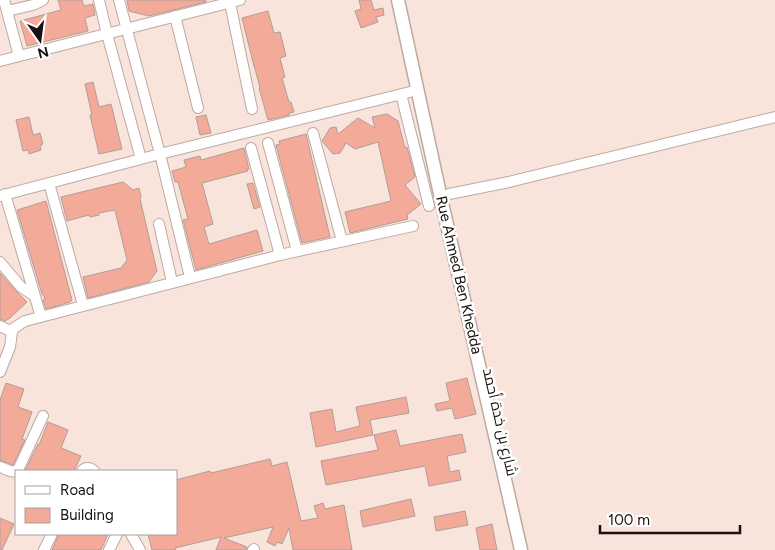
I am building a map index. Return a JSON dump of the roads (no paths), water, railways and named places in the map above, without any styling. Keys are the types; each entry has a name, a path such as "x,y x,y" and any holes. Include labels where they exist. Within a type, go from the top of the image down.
{"main road":[{"name":"Rue Ahmed Ben Khedda","path":"398,0 521,550"},
{"name":"شارع بن خدة أحمد","path":"407,0 529,550"}],"street":[{"path":"4,0 19,56"},
{"path":"7,11 32,5 43,0"},
{"path":"99,0 141,159"},
{"path":"119,0 190,277"},
{"path":"0,61 235,1 252,109"},
{"path":"175,16 198,108"},
{"path":"41,317 2,195 418,90"},
{"path":"401,94 429,206"},
{"path":"449,194 519,180 775,117"},
{"path":"313,133 342,241"},
{"path":"268,143 297,251"},
{"path":"251,148 280,255"},
{"path":"50,182 83,305"},
{"path":"159,224 172,282"},
{"path":"0,372 10,347 12,332 19,324 190,277 413,226"},
{"path":"0,262 21,287 35,296"},
{"path":"0,326 12,332"},
{"path":"18,470 43,416"},
{"path":"0,466 11,472 15,471"},
{"path":"44,550 52,535"},
{"path":"109,550 116,535"},
{"path":"132,535 140,550"}]}
